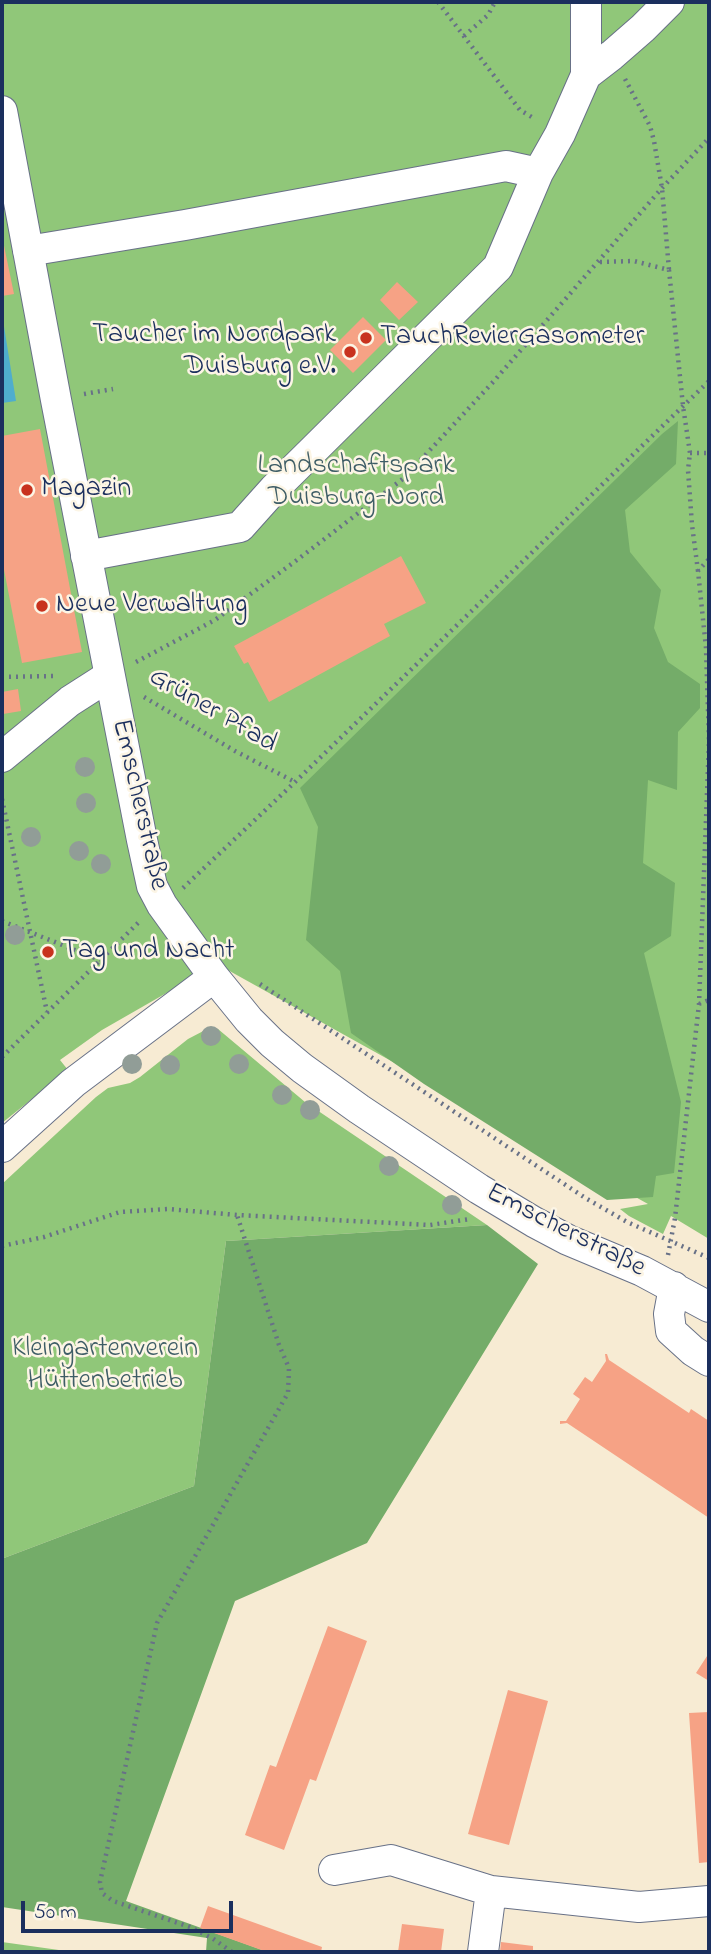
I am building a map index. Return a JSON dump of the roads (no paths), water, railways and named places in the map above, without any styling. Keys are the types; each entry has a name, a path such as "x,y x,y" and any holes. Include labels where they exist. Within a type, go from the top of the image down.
{"street":[{"path":"86,556 240,527 274,489 498,267 538,173 586,75 586,2"},
{"path":"586,75 643,28 669,2"},
{"name":"Emscherstraße","path":"2,111 144,852 152,886 162,905 249,1020 302,1068 516,1212 568,1240 668,1284 709,1307"},
{"path":"28,251 506,166 538,173"},
{"path":"2,757 70,701 109,677"},
{"path":"2,1147 73,1083 214,977"},
{"path":"668,1284 671,1331 709,1361"},
{"path":"334,1870 391,1860 491,1891 639,1907 709,1901"},
{"path":"484,1952 491,1891"}],"water":[{"path":"2,314 16,401 2,403"}],"place":[{"name":"TauchRevierGasometer","path":"366,338"},
{"name":"Taucher im Nordpark Duisburg e.V.","path":"350,352"},
{"name":"Magazin","path":"27,490"},
{"name":"Neue Verwaltung","path":"42,606"},
{"name":"Tag und Nacht","path":"48,952"}],"park label":[{"name":"Landschaftspark Duisburg-Nord","path":"356,483"},
{"name":"Kleingartenverein Hüttenbetrieb","path":"105,1366"}]}
